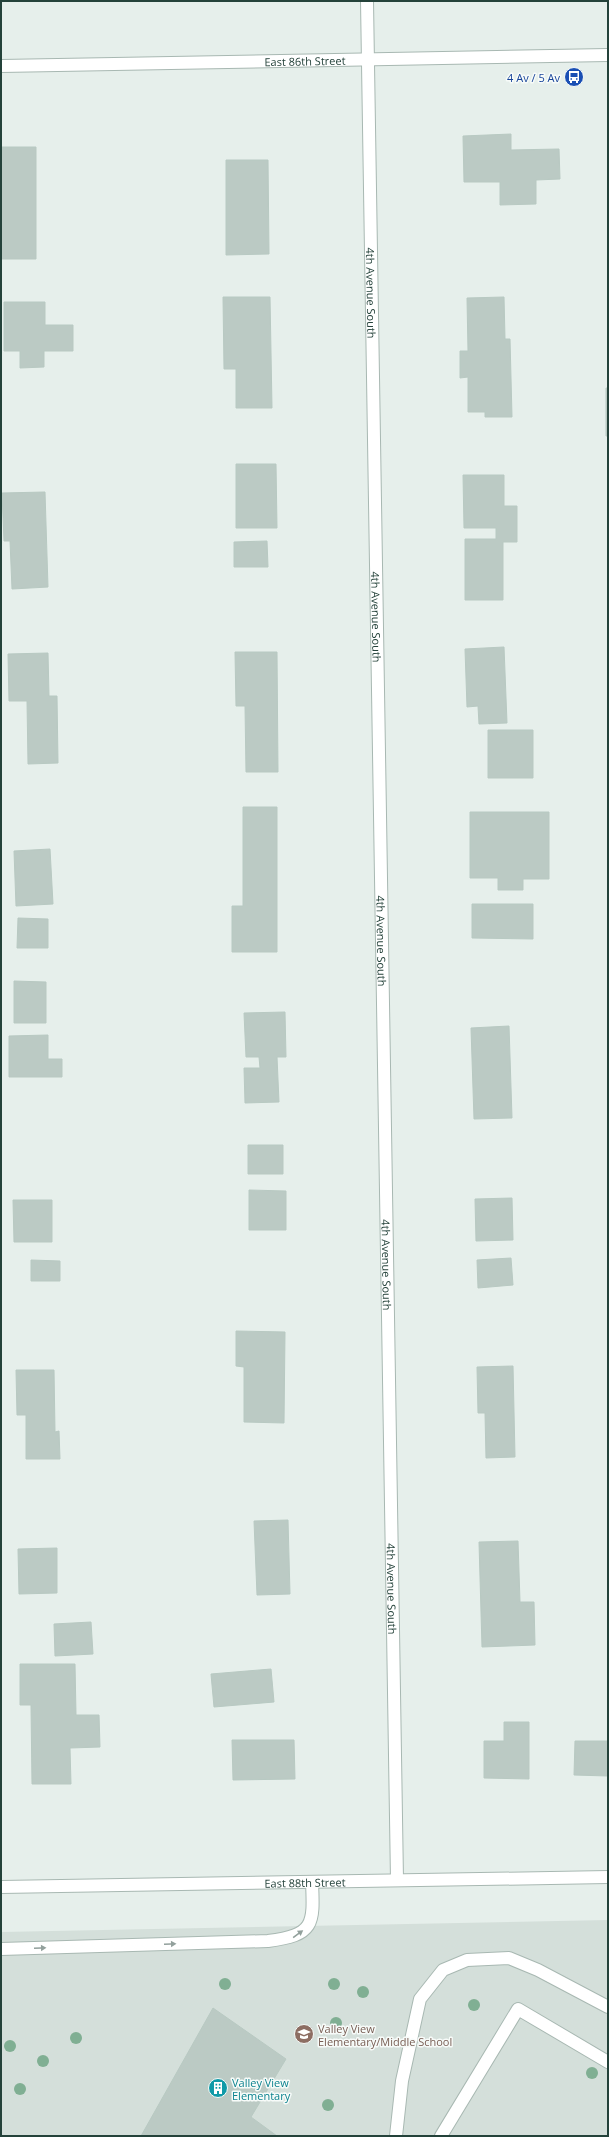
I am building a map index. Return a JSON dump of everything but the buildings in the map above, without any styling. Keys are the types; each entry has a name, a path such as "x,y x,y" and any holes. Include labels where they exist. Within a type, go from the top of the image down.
{"street":[{"name":"4th Avenue South","path":"367,1 397,1880"},
{"name":"East 86th Street","path":"1,66 608,56"},
{"name":"East 88th Street","path":"1,1887 608,1876"},
{"path":"1,1949 268,1941 292,1938 303,1931 311,1920 313,1910 312,1882"},
{"path":"396,2136 402,2081 420,1999 443,1970 467,1960 510,1958 538,1970 608,2007"},
{"path":"441,2136 518,2009 608,2062"}],"shaded area":[{"name":"Valley View Elementary/Middle School","path":"608,1920 608,2136 1,2136 1,1932"}],"place":[{"name":"4 Av / 5 Av","path":"574,77"},
{"name":"Valley View Elementary/Middle School","path":"304,2034"},
{"name":"Valley View Elementary","path":"218,2088"}]}
